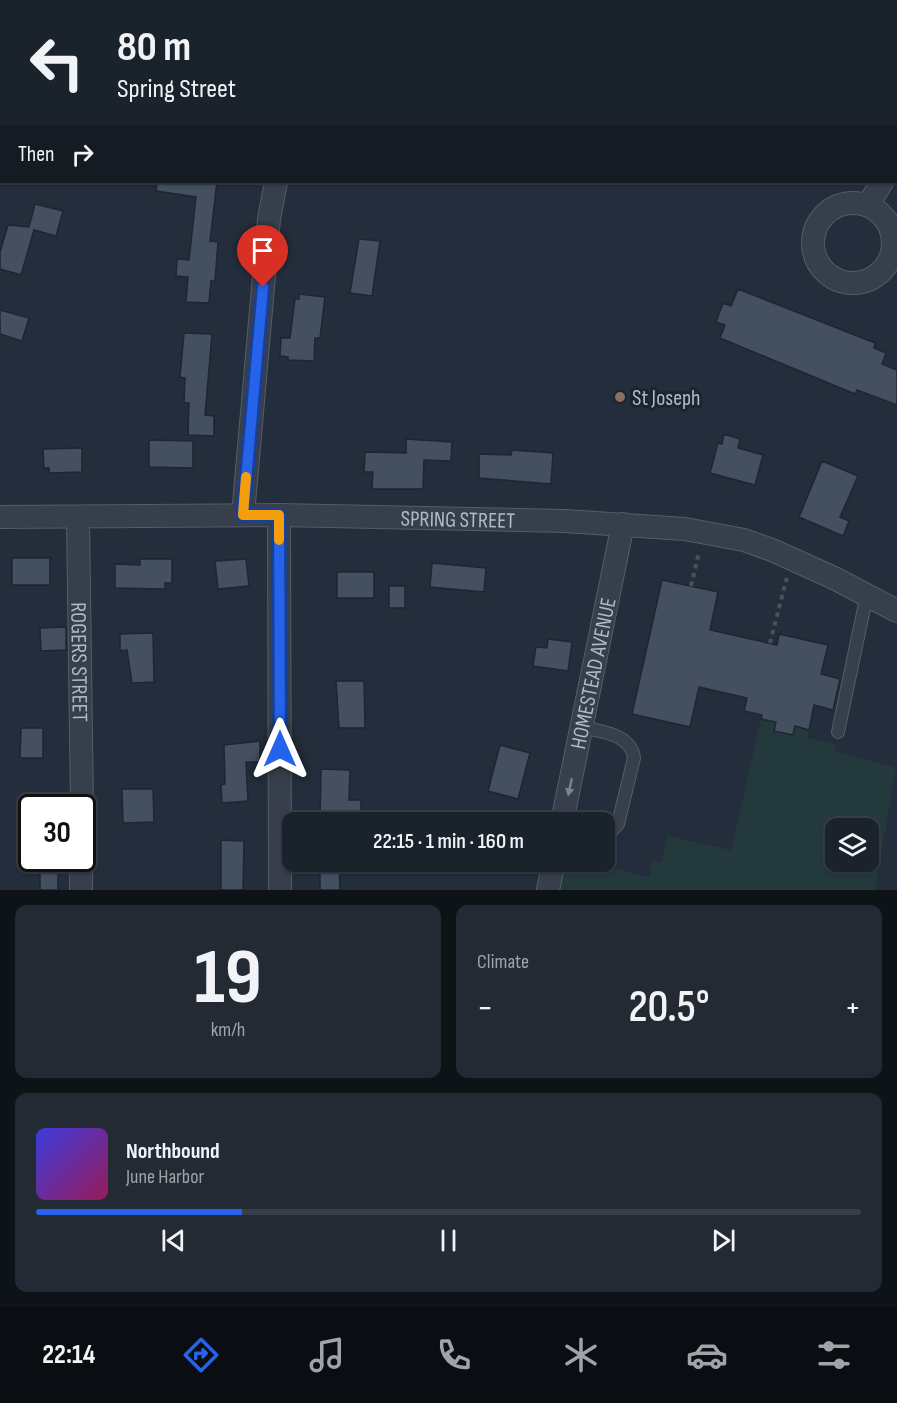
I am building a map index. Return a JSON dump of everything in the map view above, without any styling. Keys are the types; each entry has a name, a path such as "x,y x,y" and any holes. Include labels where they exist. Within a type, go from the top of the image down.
{"street":[{"path":"243,515 269,219 276,183"},
{"path":"868,205 881,183"},
{"path":"279,515 280,890"},
{"name":"SPRING STREET","path":"0,517 279,515 623,524 704,531 744,540 792,558 897,611"},
{"name":"ROGERS STREET","path":"78,518 82,794"},
{"name":"HOMESTEAD AVENUE","path":"564,812 623,524"},
{"name":"ROGERS STREET","path":"81,872 81,890"},
{"path":"548,890 552,872"}],"lane":[{"path":"838,732 867,594"},
{"path":"582,727 618,737 633,749 634,758 618,824 615,827"}],"path":[{"path":"691,586 704,531"},
{"path":"771,643 792,558"}],"green space":[{"path":"761,719 776,722 774,731 792,735 795,726 809,730 808,738 836,745 835,751 896,768 879,867 879,818 825,818 825,872 878,872 875,890 548,890 552,872 615,872 615,869 649,877 652,861 661,863 667,836 731,850"}],"building":[{"path":"157,183 217,183 210,241 218,242 215,281 211,281 209,303 186,302 188,277 176,276 177,259 189,260 196,197 156,191"},
{"path":"35,204 63,211 56,236 34,230 21,275 0,269 0,252 8,225 29,227"},
{"path":"359,239 380,241 372,296 350,293"},
{"path":"738,289 875,343 874,348 886,353 882,364 897,370 897,405 857,390 855,394 720,338 725,325 716,322 723,303 731,306"},
{"path":"299,294 325,297 320,338 315,338 314,361 288,360 288,357 280,356 281,338 290,338 295,299 299,299"},
{"path":"0,310 29,318 22,341 0,334"},
{"path":"184,333 212,334 205,415 214,416 214,436 188,435 189,403 184,403 185,378 180,377"},
{"path":"724,434 740,439 738,448 763,455 755,485 710,473 718,443 722,444"},
{"path":"406,439 452,442 451,461 424,460 423,489 372,489 373,472 364,472 365,452 406,453"},
{"path":"149,440 193,441 193,468 149,467"},
{"path":"82,448 82,472 49,473 49,468 44,468 43,449"},
{"path":"512,450 553,453 551,484 479,478 479,454 511,455"},
{"path":"822,461 858,476 840,517 849,521 843,536 799,517"},
{"path":"12,558 50,558 50,585 12,585"},
{"path":"140,559 172,559 172,583 165,583 165,589 115,588 115,564 140,565"},
{"path":"246,559 249,586 218,589 215,561"},
{"path":"432,563 486,568 484,592 430,587"},
{"path":"337,572 374,572 374,598 337,598"},
{"path":"662,580 718,592 710,630 777,645 779,634 828,645 821,674 840,679 833,710 814,705 809,730 795,726 793,735 774,731 776,722 761,719 762,715 744,711 747,698 699,687 690,727 632,714"},
{"path":"389,586 405,586 405,608 389,608"},
{"path":"66,627 66,650 41,651 40,628"},
{"path":"153,633 154,682 132,683 127,650 120,651 120,634"},
{"path":"548,639 572,642 568,671 533,666 536,647 547,648"},
{"path":"336,681 364,681 365,728 339,728"},
{"path":"21,728 43,728 43,758 20,758"},
{"path":"260,741 260,762 246,762 248,801 222,803 221,785 225,784 224,745"},
{"path":"500,745 530,753 518,799 488,791"},
{"path":"321,769 350,770 349,800 361,800 361,812 320,812"},
{"path":"122,789 153,789 154,822 123,823"},
{"path":"221,840 244,841 243,890 221,890"},
{"path":"40,872 58,872 58,890 40,890"},
{"path":"320,872 339,872 340,890 320,890"}],"slow traffic":[{"path":"246,477 243,515 279,515 279,540"}],"place":[{"name":"St Joseph","path":"620,397"}],"route":[{"path":"263,287 243,515 279,515 280,749"}]}
